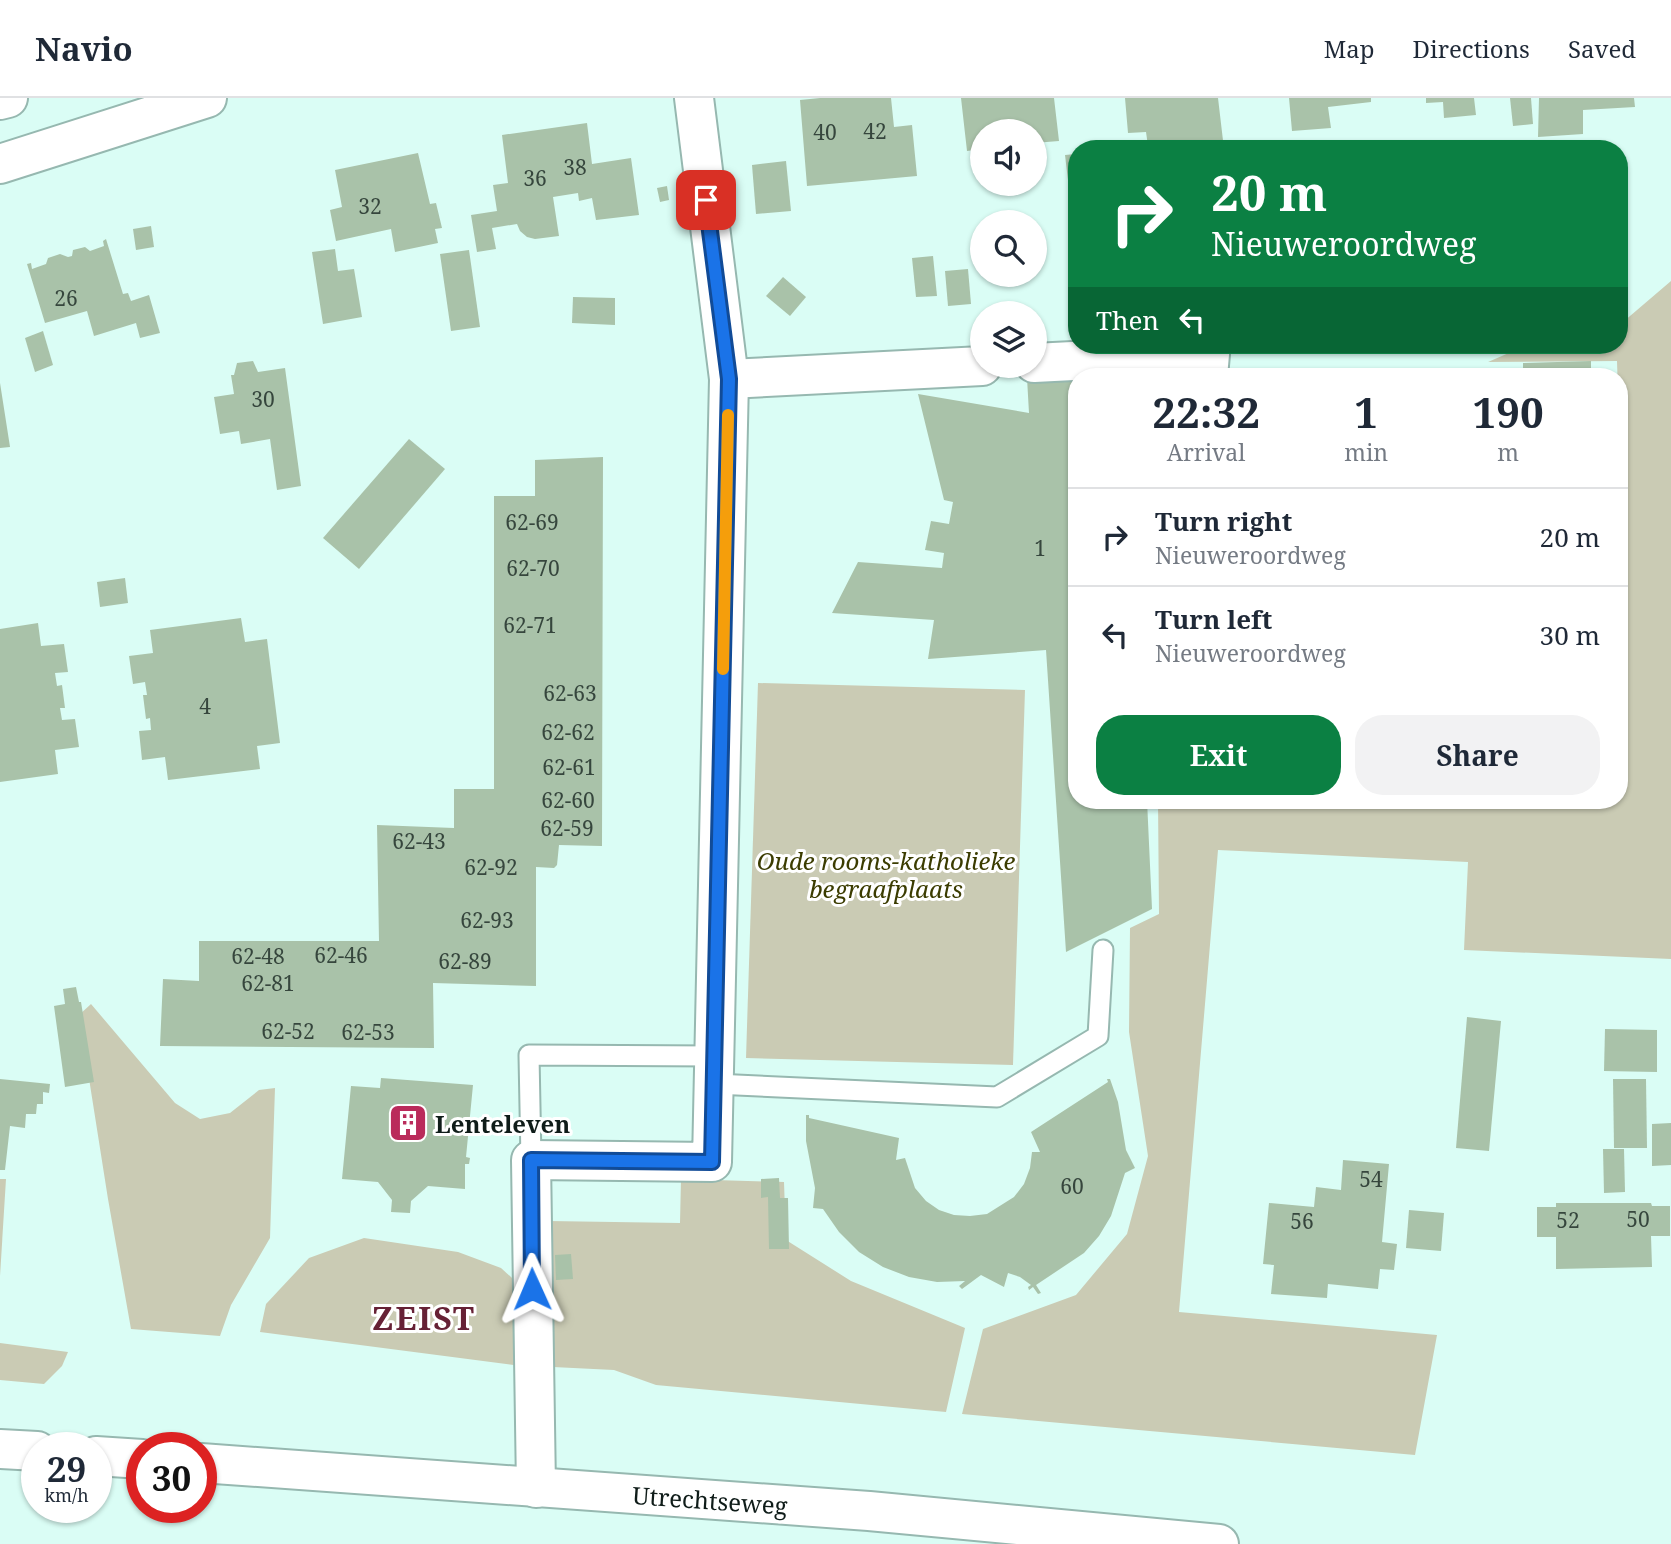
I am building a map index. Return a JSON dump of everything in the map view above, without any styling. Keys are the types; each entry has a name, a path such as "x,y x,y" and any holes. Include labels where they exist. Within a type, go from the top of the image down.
{"street":[{"path":"0,100 8,98"},
{"path":"0,164 155,104 207,98"},
{"path":"536,1488 531,1160 712,1162 729,379 694,98"},
{"path":"1047,362 1210,354"},
{"path":"729,379 970,367"},
{"path":"0,1449 21,1450"},
{"name":"Utrechtseweg","path":"217,1464 869,1511 1219,1544"}],"lane":[{"path":"531,1160 529,1055 997,1097 1098,1036 1103,950"}],"green space":[{"path":"1671,281 1671,959 1464,950 1468,862 1218,850 1179,1312 1437,1335 1415,1455 962,1414 983,1329 1076,1295 1127,1234 1148,1156 1129,1032 1130,928 1159,914 1158,809 1628,809 1628,368 1617,368 1617,361 1488,362 1506,354 1628,354 1628,318"},
{"name":"Oude rooms-katholieke begraafplaats","path":"758,683 1025,690 1013,1065 746,1058"},
{"path":"91,1004 175,1103 200,1119 230,1113 259,1090 275,1088 270,1238 231,1305 220,1336 131,1329 79,1015"},
{"path":"0,1179 6,1179 0,1276"},
{"path":"681,1179 784,1182 786,1240 851,1281 965,1328 946,1412 656,1385 614,1370 553,1367 548,1221 680,1223"},
{"path":"364,1238 458,1252 501,1268 522,1287 521,1366 260,1332 266,1304 309,1258"},
{"path":"0,1343 68,1352 62,1366 44,1384 0,1380"}],"building":[{"path":"891,98 894,127 912,125 917,176 807,186 800,100"},
{"path":"961,98 1054,98 1059,141 1047,142 1047,119 970,119 970,151 967,151"},
{"path":"1125,98 1218,98 1223,140 1147,140 1146,132 1128,133"},
{"path":"1289,98 1371,98 1371,102 1328,107 1331,128 1292,131"},
{"path":"1426,98 1474,98 1476,115 1444,118 1443,102 1426,103"},
{"path":"1510,98 1531,98 1533,124 1513,126"},
{"path":"1539,98 1634,98 1635,107 1583,110 1583,134 1538,137"},
{"path":"587,123 592,164 631,158 639,215 596,220 592,198 579,201 578,193 553,197 559,236 535,239 527,237 517,224 492,228 496,249 477,252 471,215 497,211 493,185 508,183 502,135"},
{"path":"418,153 430,204 436,203 442,228 435,229 438,243 395,252 391,229 336,241 330,210 342,207 335,170"},
{"path":"1065,155 1068,155 1068,180"},
{"path":"786,161 791,211 756,214 752,165"},
{"path":"667,186 669,200 660,202 657,188"},
{"path":"151,226 154,247 136,250 133,229"},
{"path":"106,239 123,294 128,293 131,301 149,295 160,333 140,338 136,323 94,336 87,311 45,323 27,264 31,263 32,269 46,264 48,258 60,254 72,256 73,250 85,247 90,251 104,246 103,241"},
{"path":"335,249 338,271 354,269 362,317 323,324 312,252"},
{"path":"469,250 480,327 451,331 440,254"},
{"path":"933,256 937,296 916,297 912,258"},
{"path":"968,269 970,304 948,306 945,271"},
{"path":"783,277 806,297 790,316 766,296"},
{"path":"573,297 615,298 615,325 572,323"},
{"path":"43,331 53,365 35,372 25,338"},
{"path":"253,361 258,372 285,368 301,486 277,490 270,439 241,444 239,431 220,434 214,397 234,394 231,375 234,375 237,363"},
{"path":"1591,361 1591,368 1523,368 1523,363"},
{"path":"1068,376 1068,809 1147,809 1152,909 1066,952 1046,650 928,659 934,620 832,613 858,562 942,568 944,553 925,550 931,521 949,524 953,502 944,500 918,394 1029,413 1027,378"},
{"path":"0,383 10,447 0,448"},
{"path":"409,439 445,469 359,569 323,538"},
{"path":"603,457 602,846 559,845 557,865 554,868 536,867 536,986 433,983 434,1048 160,1046 163,979 199,981 199,941 379,941 377,825 454,828 454,789 494,789 494,496 535,496 535,460"},
{"path":"125,578 128,603 100,607 97,582"},
{"path":"241,618 245,642 267,639 280,743 257,746 260,769 168,780 165,757 142,760 139,731 151,730 150,718 146,719 143,695 147,695 145,682 133,684 129,656 153,653 150,630"},
{"path":"38,623 41,646 64,644 68,672 55,673 57,686 62,685 65,708 60,708 62,720 75,719 79,747 55,750 58,774 0,782 0,629"},
{"path":"76,987 81,1002 94,1082 65,1087 54,1006 65,1004 63,989"},
{"path":"1467,1017 1501,1021 1489,1151 1456,1148"},
{"path":"1605,1029 1657,1030 1657,1072 1604,1071"},
{"name":"Lenteleven","path":"381,1078 473,1085 466,1157 470,1158 469,1164 465,1164 465,1189 428,1186 411,1201 410,1213 391,1212 392,1200 378,1182 342,1179 351,1086 380,1088"},
{"path":"0,1079 50,1084 49,1093 43,1092 43,1104 37,1104 36,1114 26,1114 25,1128 10,1126 5,1170 0,1170"},
{"path":"1107,1079 1110,1079 1118,1102 1126,1150 1135,1168 1125,1173 1111,1216 1099,1236 1084,1253 1036,1285 1041,1293 1038,1294 1033,1287 1029,1290 1031,1285 1008,1273 1004,1287 981,1275 962,1289 959,1286 965,1281 937,1282 909,1277 883,1267 859,1252 839,1232 823,1209 813,1208 815,1188 806,1141 806,1115 809,1115 809,1118 899,1138 896,1160 905,1158 915,1188 926,1201 939,1210 954,1215 987,1214 1014,1197 1024,1184 1032,1152 1040,1152 1031,1132 1108,1082"},
{"path":"1613,1079 1646,1079 1647,1148 1614,1148"},
{"path":"1671,1123 1671,1165 1652,1166 1652,1124"},
{"path":"1603,1149 1624,1149 1625,1192 1604,1193"},
{"path":"1343,1160 1389,1164 1382,1242 1397,1244 1394,1270 1380,1269 1378,1289 1328,1284 1327,1298 1271,1294 1274,1265 1263,1264 1269,1203 1314,1207 1316,1187 1341,1190"},
{"path":"779,1178 780,1198 788,1198 789,1249 769,1249 768,1197 761,1198 761,1179"},
{"path":"1556,1203 1651,1203 1652,1206 1670,1206 1670,1236 1651,1236 1652,1267 1556,1269 1556,1237 1537,1237 1537,1207 1556,1207"},
{"path":"1409,1210 1444,1213 1441,1251 1406,1248"},
{"path":"571,1254 573,1279 556,1280 555,1255"}],"slow traffic":[{"path":"723,669 728,415"}],"place":[{"name":"Lenteleven","path":"408,1123"}],"district":[{"name":"ZEIST","path":"424,1317"}],"route":[{"path":"532,1289 531,1160 712,1162 729,379 706,200"}]}
